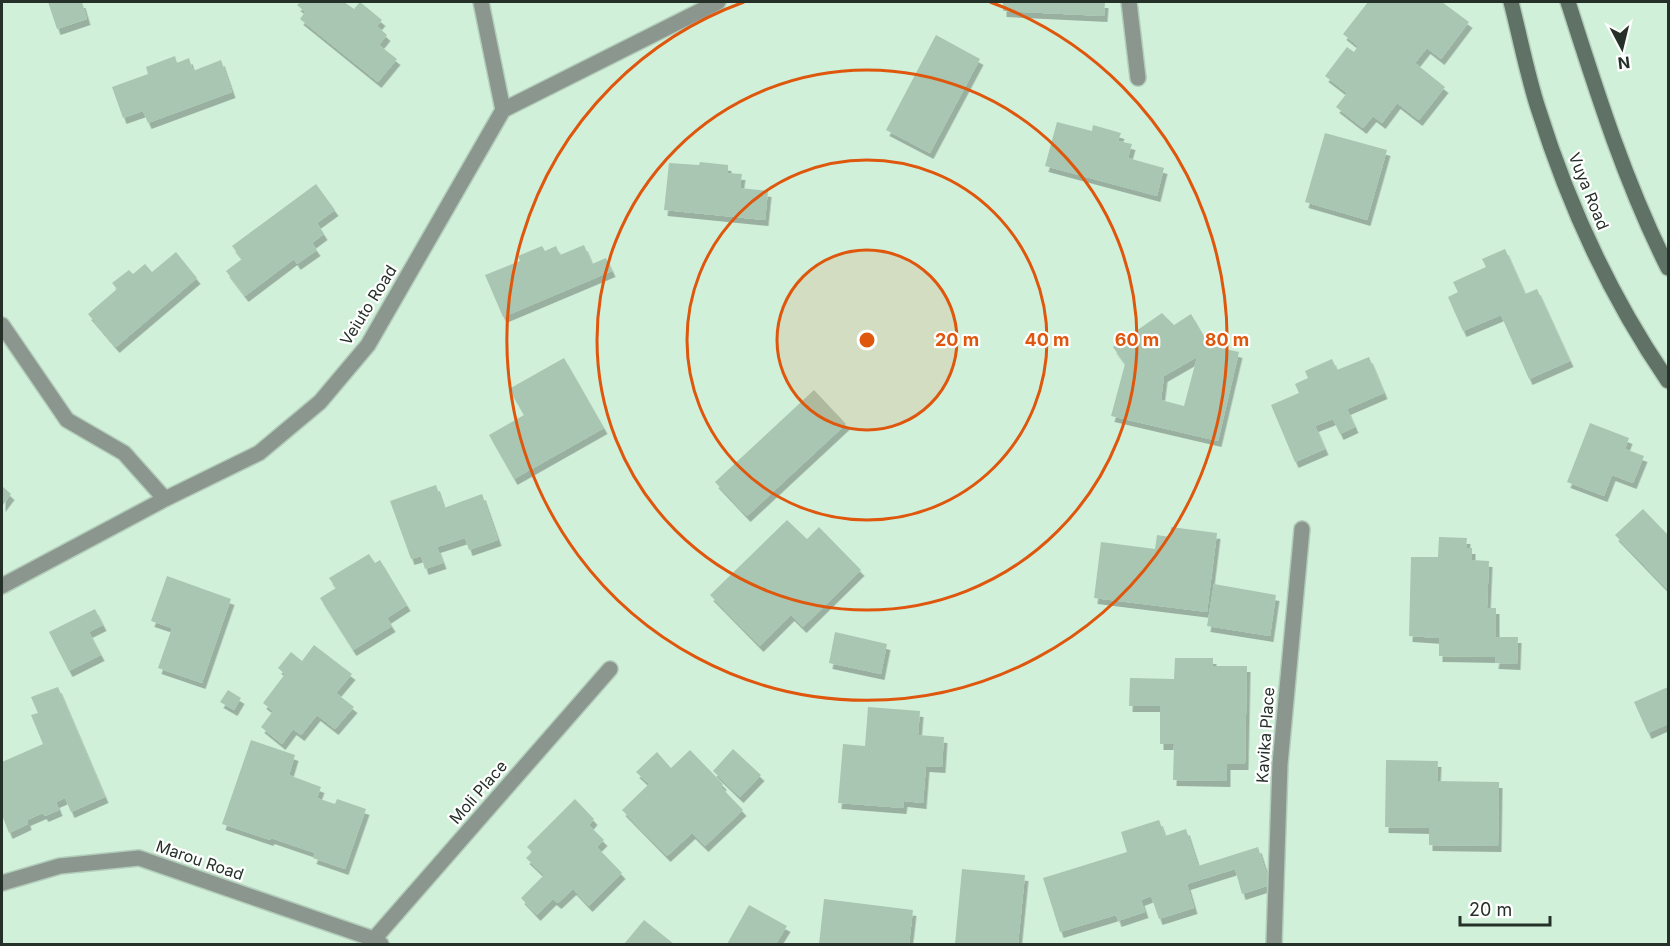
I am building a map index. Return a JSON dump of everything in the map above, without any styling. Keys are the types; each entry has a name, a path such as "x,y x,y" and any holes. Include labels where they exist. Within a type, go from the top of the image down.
{"main road":[{"name":"Vuya Road","path":"1511,2 1538,108 1569,193 1612,290 1648,352 1668,381"},
{"path":"1568,2 1605,120 1647,226 1668,268"}],"street":[{"path":"481,2 503,110 718,2"},
{"path":"1129,2 1138,78"},
{"name":"Veiuto Road","path":"2,585 165,499 259,453 320,402 368,345 503,110"},
{"path":"2,325 66,420 124,453 165,499"},
{"name":"Kavika Place","path":"1274,945 1280,764 1302,529"},
{"name":"Moli Place","path":"377,942 610,669"},
{"name":"Marou Road","path":"2,883 60,866 139,858 377,942"}],"building":[{"path":"48,2 82,2 87,19 57,29"},
{"path":"301,2 344,2 354,9 360,2 382,20 377,26 387,35 379,45 397,59 378,82 300,19 305,12 297,5"},
{"path":"1003,2 1105,2 1104,16 1003,11"},
{"path":"1368,2 1442,2 1469,22 1441,59 1427,48 1415,63 1445,87 1419,120 1397,103 1382,123 1373,116 1363,128 1336,107 1347,93 1325,76 1347,47 1354,52 1358,46 1343,34"},
{"path":"936,35 980,59 930,153 886,130"},
{"path":"175,56 177,63 189,58 193,71 221,60 232,92 148,123 143,111 123,118 112,87 148,74 146,67"},
{"path":"1057,122 1092,131 1093,125 1121,133 1118,141 1132,144 1128,158 1164,168 1157,196 1045,166"},
{"path":"1325,133 1387,150 1367,220 1305,202"},
{"path":"700,162 728,165 728,173 742,174 740,188 768,191 765,220 664,210 669,163 699,165"},
{"path":"316,184 335,210 317,223 324,234 312,243 317,250 297,264 294,259 245,296 226,271 242,259 232,246"},
{"path":"584,245 592,264 606,258 612,271 503,317 485,275 520,261 518,256 542,246 545,251 556,246 560,255"},
{"path":"1505,249 1525,294 1537,289 1570,361 1529,379 1501,315 1463,331 1448,297 1458,292 1453,282 1486,267 1482,259"},
{"path":"176,252 197,278 116,347 88,314 117,289 112,283 129,270 133,274 145,264 152,272"},
{"path":"1162,313 1174,325 1191,314 1209,345 1239,352 1218,441 1111,416 1125,364 1113,347","holes":["1197,357 1184,406 1161,400 1164,376"]},
{"path":"1369,357 1384,393 1347,409 1355,427 1340,434 1333,419 1315,426 1325,449 1295,462 1271,405 1299,393 1295,384 1308,378 1305,371 1332,359 1337,370"},
{"path":"564,358 604,428 514,479 489,435 524,415 509,389"},
{"path":"814,390 846,424 747,516 715,482"},
{"path":"1590,423 1629,438 1625,449 1644,456 1633,483 1612,475 1604,496 1567,482"},
{"path":"436,485 444,508 482,494 498,540 469,550 465,538 437,547 443,563 425,569 421,556 411,559 390,501"},
{"path":"2,486 11,494 2,506"},
{"path":"1643,509 1668,535 1668,590 1615,535"},
{"path":"787,520 807,539 819,527 861,570 803,627 791,615 760,646 710,595"},
{"path":"1171,527 1217,533 1207,612 1094,598 1101,542 1155,549 1157,535 1170,537"},
{"path":"1439,537 1467,538 1466,548 1472,548 1472,560 1489,561 1487,608 1496,608 1496,637 1518,637 1517,664 1495,663 1496,657 1439,656 1439,638 1409,636 1411,557 1438,557"},
{"path":"369,554 375,563 380,560 407,605 387,618 392,626 353,650 320,598 336,588 329,578"},
{"path":"167,576 231,599 202,683 158,668 172,628 151,621"},
{"path":"1214,584 1276,595 1270,636 1207,626"},
{"path":"95,609 103,625 89,632 101,655 69,671 49,632"},
{"path":"835,632 887,644 881,674 829,663"},
{"path":"314,645 352,674 336,693 354,707 335,729 317,715 301,735 293,729 282,744 261,727 273,711 263,703 285,674 278,668 291,652 302,661"},
{"path":"1175,658 1213,658 1213,666 1247,666 1245,764 1227,764 1227,781 1173,780 1174,744 1160,744 1160,706 1129,706 1130,678 1174,679"},
{"path":"58,687 105,797 71,812 65,798 56,802 59,810 45,816 43,813 27,820 28,824 9,833 2,815 2,762 43,744 31,715 38,713 31,697"},
{"path":"1668,687 1668,724 1648,733 1634,702"},
{"path":"228,690 241,698 234,710 220,702"},
{"path":"868,707 920,711 918,735 944,737 942,767 926,766 923,803 904,801 903,808 838,803 843,744 865,746"},
{"path":"251,740 295,755 289,775 321,787 317,798 335,804 337,799 366,809 345,869 313,858 315,853 222,824"},
{"path":"733,749 761,775 740,797 713,771"},
{"path":"690,750 723,784 721,787 743,810 705,846 692,833 667,856 622,810 649,784 636,772 657,752 671,768"},
{"path":"1386,760 1438,761 1437,781 1499,782 1498,846 1429,845 1429,828 1385,827"},
{"path":"575,799 594,819 589,825 604,840 597,847 622,873 589,906 573,889 558,903 553,899 537,915 521,898 544,875 526,858 532,852 527,847"},
{"path":"1159,820 1165,836 1186,829 1198,866 1258,847 1270,885 1242,894 1235,869 1187,884 1194,908 1159,919 1151,896 1141,900 1145,912 1118,921 1116,915 1060,932 1043,878 1127,852 1121,832"},
{"path":"962,869 1025,875 1018,944 955,944"},
{"path":"824,899 913,910 909,944 819,944"},
{"path":"749,905 787,926 776,944 727,944"},
{"path":"644,920 674,944 624,944"}]}
